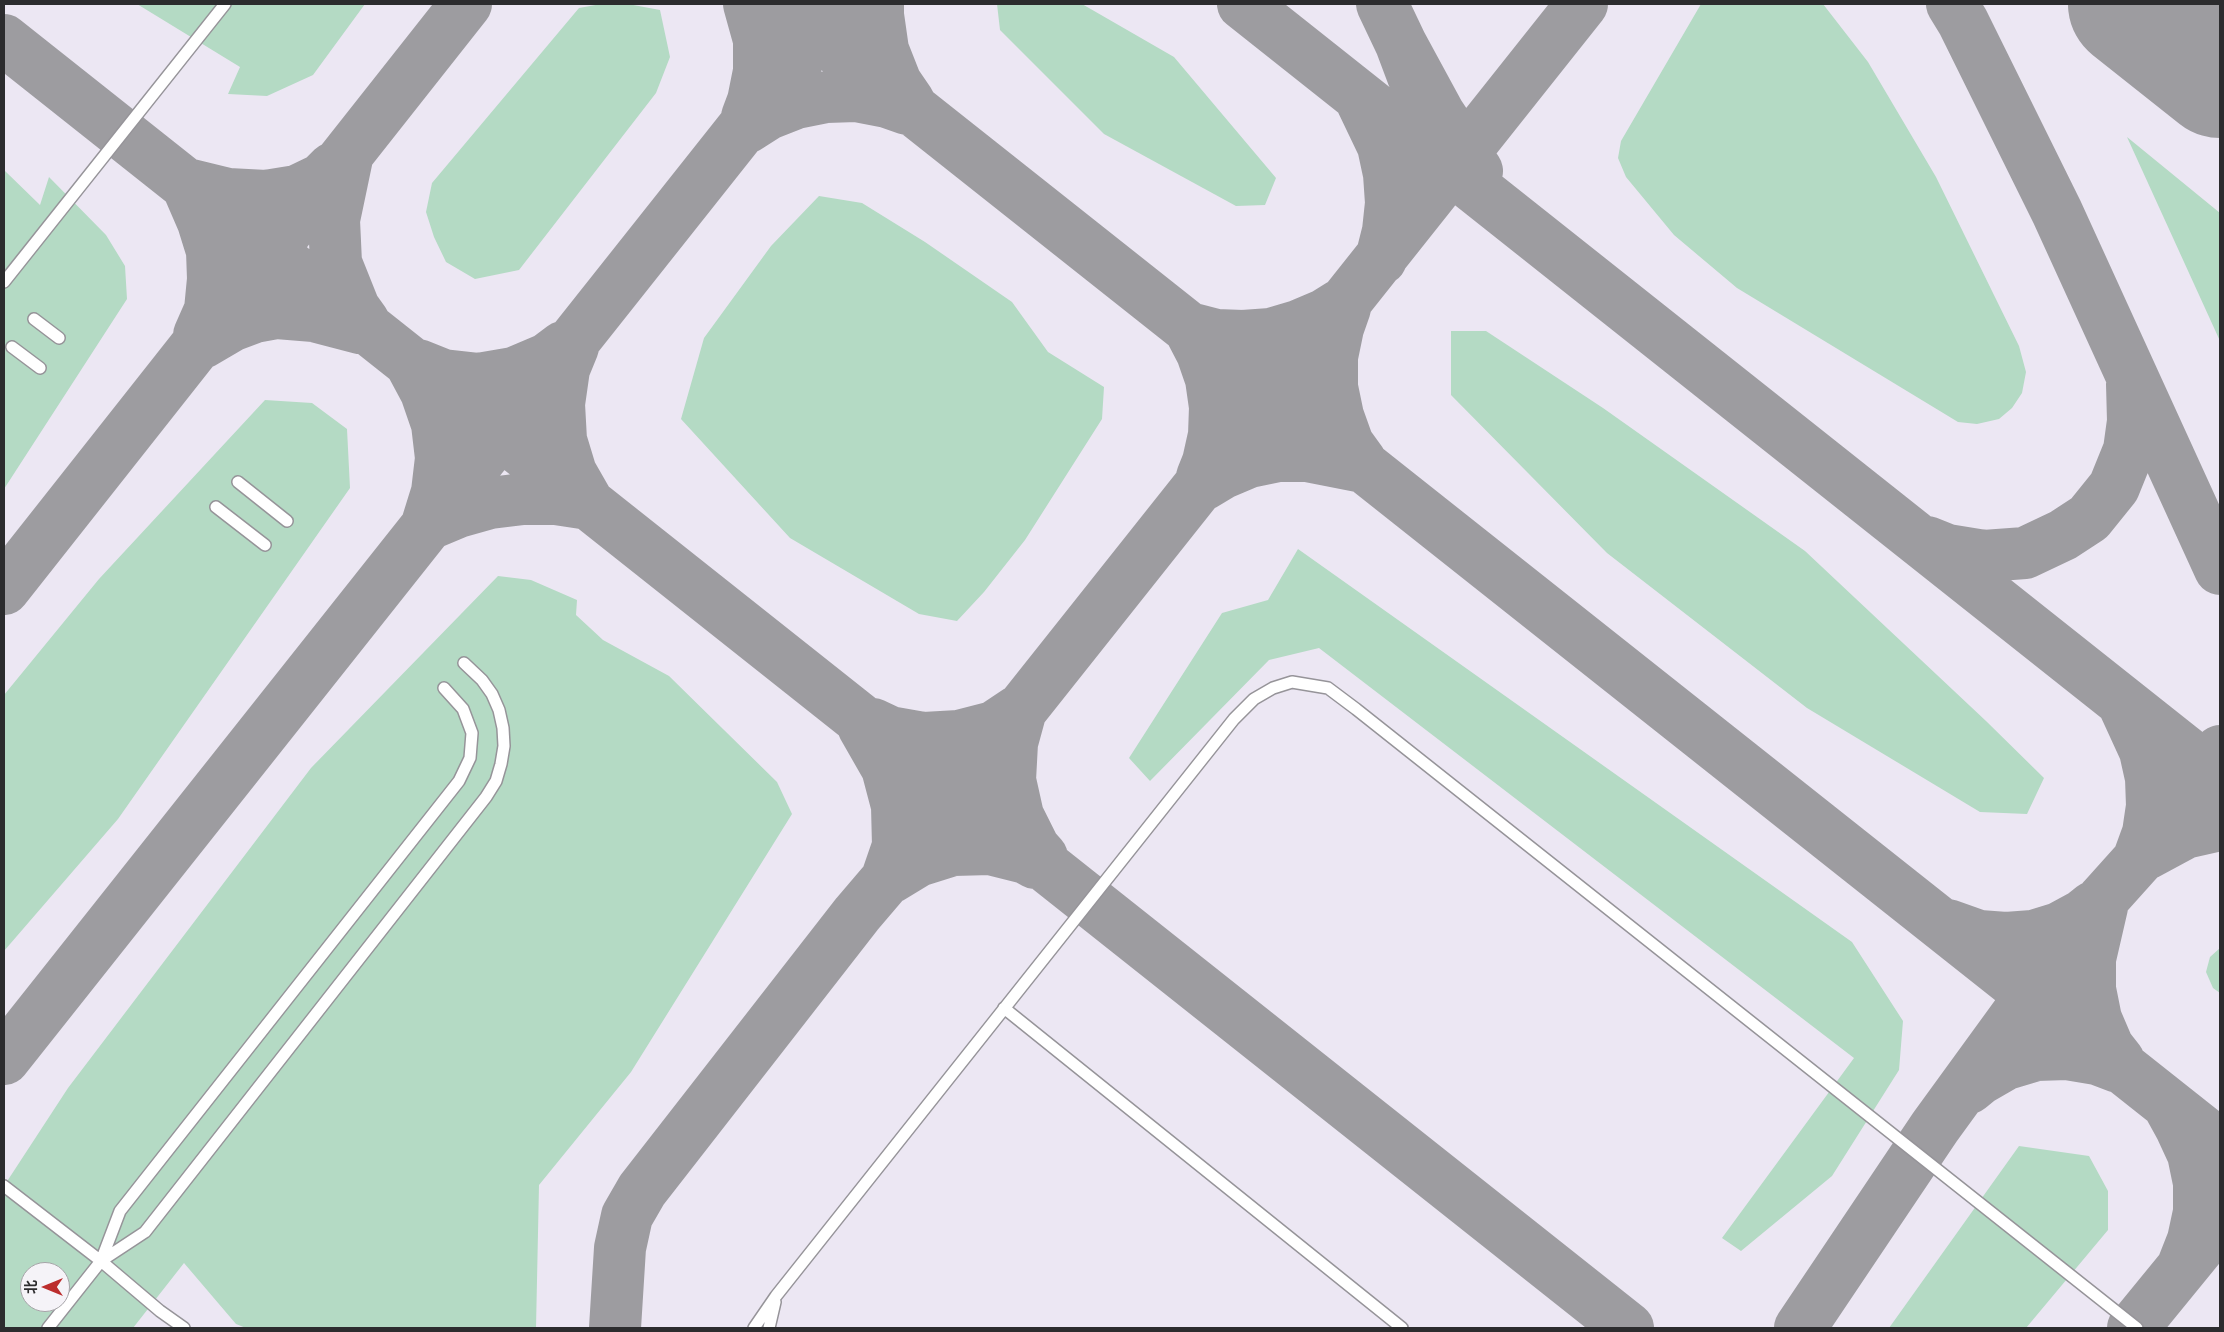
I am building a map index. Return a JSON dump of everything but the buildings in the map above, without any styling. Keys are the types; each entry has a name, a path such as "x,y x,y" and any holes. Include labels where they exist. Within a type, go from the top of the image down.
{"lane":[{"path":"4,282 225,4"},
{"path":"34,319 59,338"},
{"path":"12,346 40,368"},
{"path":"238,482 287,521"},
{"path":"216,507 265,545"},
{"path":"101,1261 145,1232 486,797 496,780 502,764 503,728 499,710 492,694 482,680 464,663"},
{"path":"754,1328 776,1296 1234,719 1254,699 1273,688 1292,682 1328,688 2137,1328"},
{"path":"48,1328 101,1261 120,1211 466,771 472,746 468,720 456,699 444,688"},
{"path":"1004,1008 1394,1326"},
{"path":"4,1186 101,1261 160,1311 184,1328"},
{"path":"769,1328 776,1296"}],"shaded area":[{"path":"4,4 2220,4 2220,1328 4,1328"}],"green space":[{"path":"137,4 365,4 313,75 267,96 228,94 240,67"},
{"path":"601,4 628,4 660,10 670,57 656,93 519,270 475,279 446,262 434,237 426,212 432,183 579,8"},
{"path":"997,4 1082,4 1174,57 1276,178 1265,205 1236,206 1104,134 1000,30"},
{"path":"1701,4 1823,4 1868,62 1936,177 2019,346 2026,372 2022,393 2012,408 1999,419 1977,424 1958,422 1737,288 1674,235 1626,177 1618,158 1621,141"},
{"path":"2127,137 2220,213 2220,341"},
{"path":"4,170 40,205 49,177 106,235 125,266 127,299 4,489"},
{"path":"819,196 862,203 925,242 1012,302 1048,352 1104,387 1102,419 1025,540 984,592 957,621 919,614 790,538 681,419 704,338 771,246"},
{"path":"1451,331 1486,331 1603,408 1805,551 2044,778 2027,814 1980,812 1807,708 1607,553 1451,395"},
{"path":"265,400 312,403 347,429 350,488 118,819 4,951 4,695 99,579"},
{"path":"1298,549 1852,942 1903,1021 1899,1070 1832,1176 1741,1251 1722,1238 1854,1058 1319,648 1269,660 1150,781 1129,758 1222,613 1268,600"},
{"path":"498,576 531,580 577,600 576,615 603,640 669,676 777,782 792,814 631,1072 539,1185 536,1328 246,1328 236,1324 184,1263 133,1328 4,1328 4,1186 68,1088 311,768"},
{"path":"2220,948 2220,993 2213,988 2206,972 2210,957"},
{"path":"2019,1146 2089,1156 2108,1191 2108,1230 2026,1328 1889,1328"}],"taxiway":[{"path":"4,589 466,4"},
{"path":"747,117 753,101 759,71 759,40 749,4"},
{"path":"780,4 2220,1145"},
{"path":"4,1059 841,4"},
{"path":"878,4 883,50 896,83 909,102"},
{"path":"1243,4 2220,779"},
{"path":"1382,4 1401,44 1413,76"},
{"path":"615,1328 620,1248 627,1216 642,1190 857,914 1582,4"},
{"path":"1952,4 1963,22 2057,212 2220,569"},
{"path":"4,40 1628,1328"},
{"path":"1401,44 1439,114 1477,171"},
{"path":"746,128 768,114 796,103 826,97 856,96 887,102 907,109"},
{"path":"1361,100 1383,146 1389,174 1391,203 1388,231 1381,259"},
{"path":"347,158 334,220 336,263 354,308 364,322"},
{"path":"187,184 228,194 266,196 297,191 322,179 333,168"},
{"path":"187,185 203,222 212,251 213,279 210,310 199,335"},
{"path":"1189,328 1216,335 1271,334 1298,326 1324,315 1340,305"},
{"path":"1345,308 1338,328 1332,357 1332,387 1338,416 1348,444 1361,462"},
{"path":"202,343 231,326 255,317 277,313 314,316 360,328"},
{"path":"1189,328 1202,353 1211,379 1215,407 1214,435 1208,462 1202,477"},
{"path":"418,365 443,375 479,379 514,373 547,359 563,347"},
{"path":"573,347 564,369 559,404 561,440 571,473 587,501"},
{"path":"411,364 426,392 437,424 441,458 437,492 428,521"},
{"path":"1927,542 1947,550 1984,556 2025,553 2063,535 2089,518 2114,487 2129,450 2133,421 2132,384"},
{"path":"1203,485 1223,473 1249,462 1278,456 1307,456 1363,467"},
{"path":"427,525 458,512 490,503 523,499 556,499 589,504"},
{"path":"2123,703 2145,751 2151,778 2152,806 2148,833 2140,855"},
{"path":"1021,710 1012,743 1010,780 1018,816 1034,848 1042,857"},
{"path":"873,724 890,732 924,738 959,736 994,727 1018,711"},
{"path":"863,726 887,768 897,806 898,846 887,878"},
{"path":"1800,1328 1935,1127 2031,995 2104,898 2139,859 2210,770 2220,751"},
{"path":"2146,854 2185,833 2220,825"},
{"path":"890,878 918,861 953,850 990,849 1026,858 1035,863"},
{"path":"1948,925 1979,936 2006,938 2033,936 2059,928 2083,915 2093,907"},
{"path":"2102,907 2090,959 2090,989 2096,1019 2108,1047 2119,1061"},
{"path":"1969,1088 1980,1079 2006,1064 2036,1055 2067,1054 2097,1059 2118,1067"},
{"path":"2170,1108 2193,1154 2199,1183 2199,1212 2193,1240 2182,1268"},
{"path":"2133,1328 2205,1240"}],"runway":[{"path":"2133,4 2220,73"}]}
